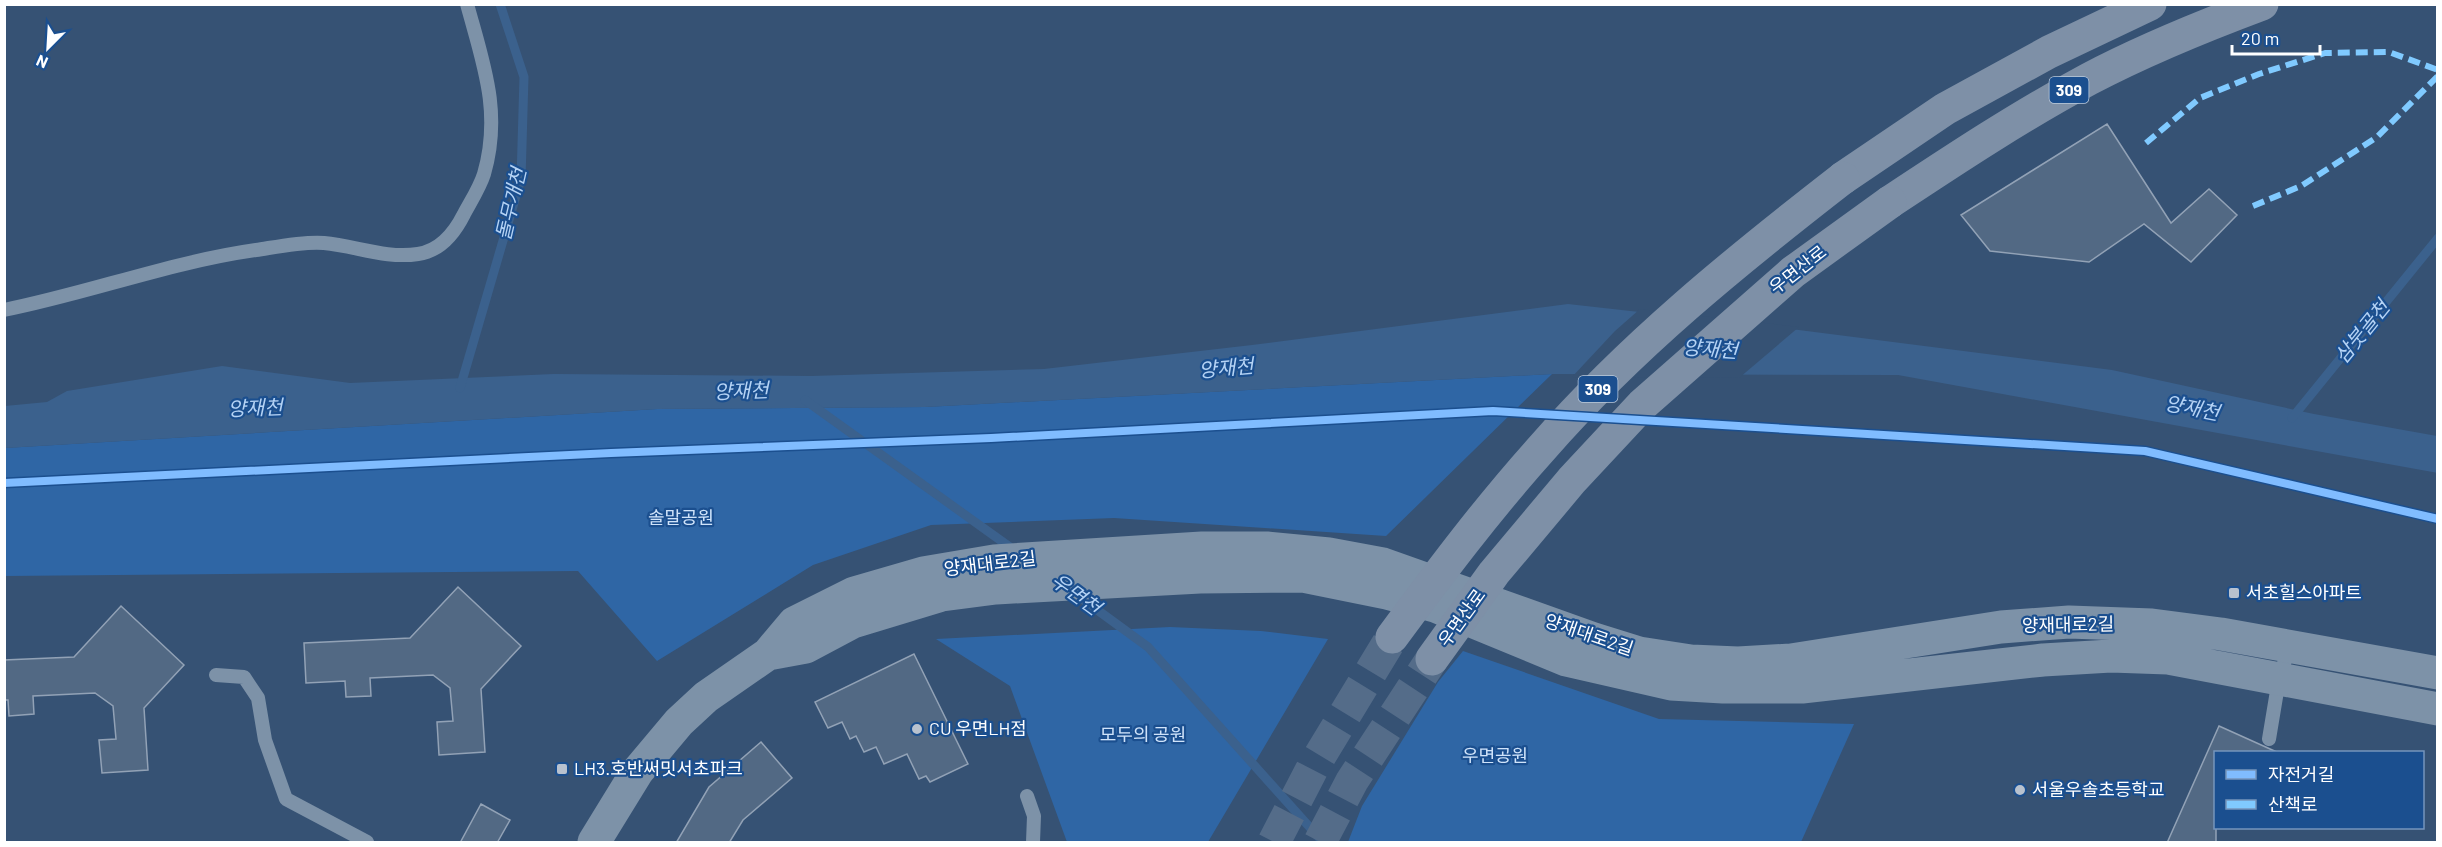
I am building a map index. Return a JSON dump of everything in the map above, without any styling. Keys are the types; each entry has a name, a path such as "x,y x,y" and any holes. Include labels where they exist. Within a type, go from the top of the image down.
{"highway":[{"name":"309","path":"1392,637 1470,534 1543,447 1596,391 1676,314 1751,249 1843,177 1945,109 2049,52 2150,4"},
{"name":"우면산로","path":"1432,659 1494,573 1572,480 1642,405 1793,272 1890,202 2002,129 2090,78 2202,26 2262,4"}],"street":[{"name":"양재대로2길","path":"932,584 994,561 1202,548 1267,548 1383,564 1594,639 1639,652 1691,661 1738,663 1791,660 2001,627 2069,622 2152,625 2290,645 2438,673"},
{"name":"양재대로2길","path":"594,843 637,772 679,722 715,690 768,654 794,623 854,593 932,584 996,588 1141,582 1200,577 1303,576 1435,606 1566,660 1671,684 1723,687 1802,687 2043,660 2111,656 2168,658 2438,708"}],"lane":[{"path":"4,310 38,303 139,274 255,250 323,243 383,254 419,254 438,248 460,222 484,175 490,139 492,111 486,70 467,4"},
{"path":"2269,739 2279,679 2290,645"},
{"path":"216,675 244,677 258,698 265,740 286,800 367,843"},
{"path":"1027,796 1034,816 1033,843"}],"green space":[{"name":"솔말공원","path":"1552,374 1386,536 1114,518 931,525 813,565 657,661 578,571 5,576 5,448 657,409 925,407"},
{"name":"모두의 공원","path":"1170,627 1261,631 1328,639 1208,842 1067,842 1010,686 936,639"},
{"name":"우면공원","path":"1463,651 1659,719 1854,724 1801,842 1348,842 1362,806 1438,682"}],"water":[{"name":"양재천","path":"1568,304 1791,329 2112,370 2314,414 2437,436 2438,473 1898,375 1552,374 925,407 657,409 5,448 5,406 47,402 67,391 222,366 350,383 554,374 811,376 1044,369"}],"pier":[{"path":"1640,309 1799,327 1739,378 1572,377 1615,331"}],"building":[{"path":"2107,124 2171,223 2209,189 2237,215 2191,262 2144,224 2089,262 1990,251 1961,215"},
{"path":"458,587 521,646 481,689 485,752 439,755 437,722 453,721 450,688 433,675 370,678 371,696 346,697 345,681 306,683 304,643 410,638"},
{"path":"121,606 184,665 144,708 148,770 102,773 99,740 116,739 113,706 95,693 33,696 34,714 9,716 8,700 4,700 4,660 74,657"},
{"path":"914,654 968,764 930,782 926,776 919,779 907,754 884,764 876,747 864,752 856,736 850,739 842,722 828,728 815,702"},
{"path":"2219,726 2275,751 2214,751 2216,843 2167,843"},
{"path":"761,742 792,778 743,820 729,843 676,843 709,787"},
{"path":"481,804 510,820 497,843 460,843"}],"waterway":[{"name":"돌무개천","path":"460,388 521,179 524,77 500,4"},
{"name":"삼붓골천","path":"2292,418 2438,238"},
{"name":"우면천","path":"805,400 1014,550"},
{"name":"우면천","path":"1074,593 1148,647 1323,842"}],"tunnel":[{"path":"1274,842 1313,767 1392,637"},
{"path":"1320,842 1352,781 1432,659"}],"marked path":[{"path":"2146,143 2200,98 2259,74 2325,53 2389,52 2438,70"},
{"path":"2253,206 2301,186 2377,137 2438,76"}],"cycle path":[{"path":"4,483 611,453 991,438 1493,411 2145,451 2438,519"}],"place":[{"name":"서초힐스아파트","path":"2234,593"},
{"name":"CU 우면LH점","path":"917,729"},
{"name":"LH3.호반써밋서초파크","path":"562,769"},
{"name":"서울우솔초등학교","path":"2020,790"}]}
